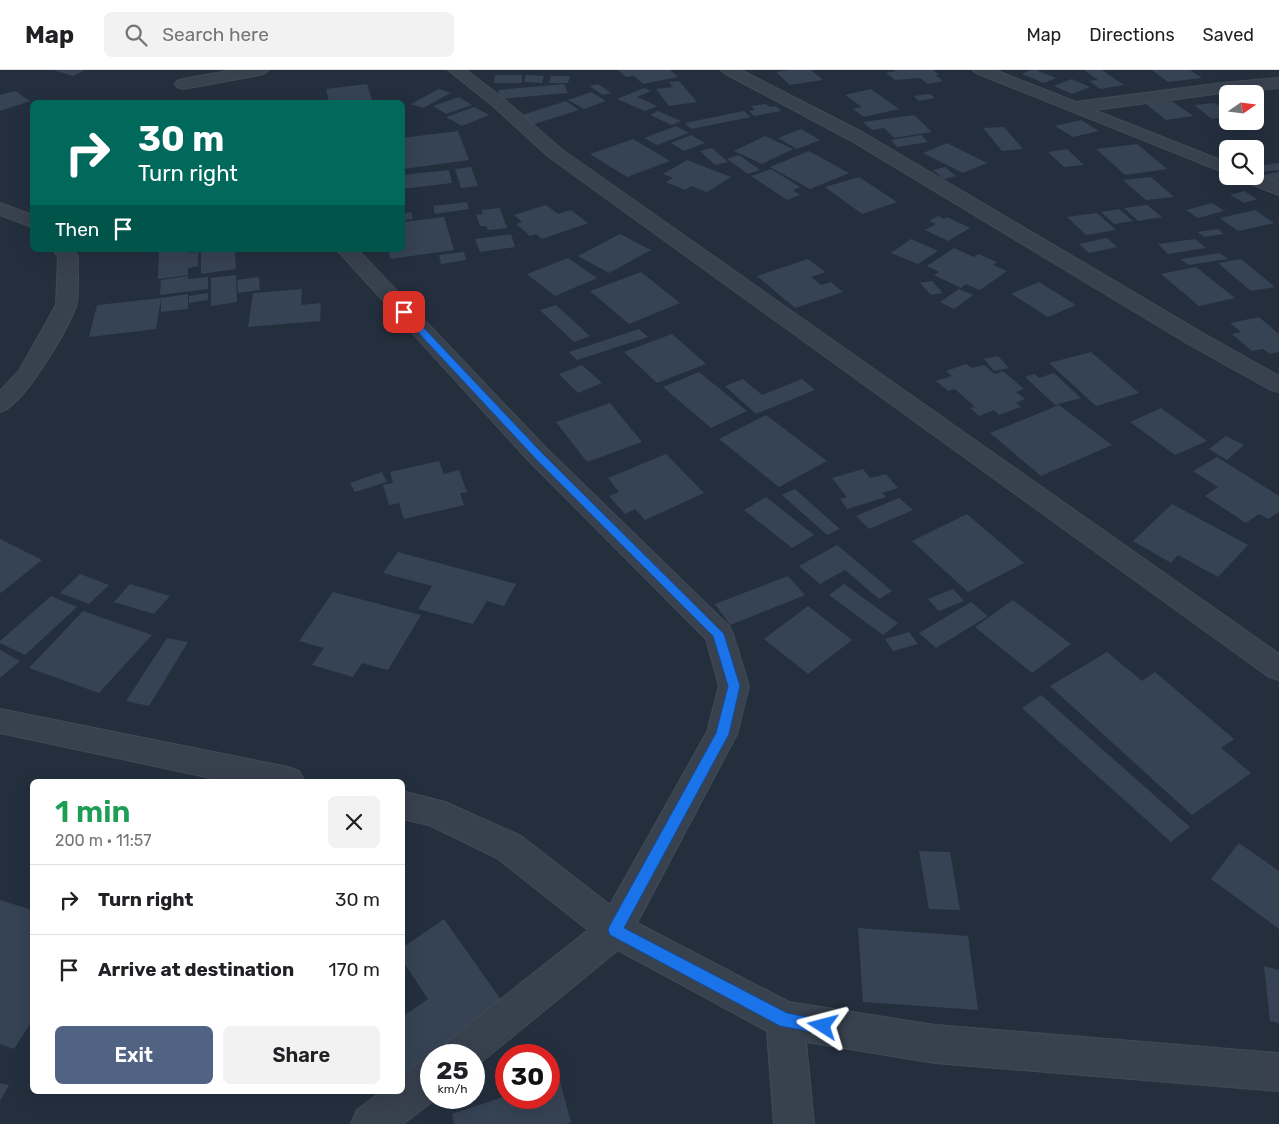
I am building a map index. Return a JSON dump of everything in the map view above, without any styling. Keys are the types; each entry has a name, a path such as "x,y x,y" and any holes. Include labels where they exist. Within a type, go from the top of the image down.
{"street":[{"path":"172,70 183,84 198,96"},
{"path":"183,84 260,70"},
{"path":"456,70 498,102 555,153 1279,669"},
{"path":"729,70 856,136 1198,340 1279,385"},
{"path":"981,70 1219,165"},
{"path":"1073,108 1222,88 1279,83"},
{"path":"1264,184 1279,190"},
{"path":"0,209 30,220"},
{"path":"0,404 28,374 66,305 68,256 65,252"},
{"path":"348,252 537,454 719,634 734,686 722,734 615,930 474,1044"},
{"path":"0,721 278,779"},
{"path":"405,806 434,812 509,847 615,930 785,1020 935,1044 1279,1072"},
{"path":"785,1020 794,1124"},
{"path":"371,1124 420,1086"}],"building":[{"path":"54,70 85,70 73,76"},
{"path":"618,70 670,70 678,77 643,84 634,76 626,77"},
{"path":"811,70 823,80 790,85 776,72"},
{"path":"894,70 933,70 939,75 935,75 943,81 928,84 920,78 895,80 886,73 896,71"},
{"path":"1036,70 1056,78 1044,83 1022,74"},
{"path":"1084,70 1102,70 1124,85 1100,89 1089,81 1098,80"},
{"path":"1152,70 1190,70 1202,78 1168,82"},
{"path":"495,75 522,75 522,83 494,83"},
{"path":"526,75 544,76 542,83 524,82"},
{"path":"551,76 570,76 568,83 549,83"},
{"path":"1072,79 1090,87 1072,94 1054,86"},
{"path":"679,81 697,102 669,106 656,89 673,87 669,82"},
{"path":"367,84 372,100 329,100 326,89"},
{"path":"564,84 568,93 501,99 498,90"},
{"path":"598,84 611,93 603,95 589,86"},
{"path":"644,88 651,91 637,97 657,106 645,111 617,99"},
{"path":"439,89 451,93 423,108 411,104"},
{"path":"871,89 899,109 864,117 853,109 862,107 845,95"},
{"path":"15,91 30,101 0,111 0,95"},
{"path":"591,92 606,101 584,109 568,100"},
{"path":"930,94 935,98 919,101 914,96"},
{"path":"459,97 472,105 446,114 433,106"},
{"path":"566,101 579,110 528,126 516,117"},
{"path":"1172,101 1193,116 1166,120 1146,104"},
{"path":"1215,103 1219,106 1219,118 1212,119 1194,105"},
{"path":"766,104 770,107 776,106 781,111 754,116 749,111 755,110 751,106"},
{"path":"474,107 489,115 462,126 446,117"},
{"path":"658,111 681,121 672,125 650,115"},
{"path":"744,111 751,117 691,129 685,123"},
{"path":"914,115 932,132 894,138 884,128 872,130 863,122"},
{"path":"1081,120 1099,131 1073,137 1055,126"},
{"path":"676,126 689,133 657,145 644,138"},
{"path":"1004,127 1023,149 1002,151 983,128"},
{"path":"801,129 820,140 797,149 778,138"},
{"path":"458,131 469,160 405,169 405,138"},
{"path":"691,135 705,143 684,151 671,143"},
{"path":"921,135 928,142 897,147 891,140"},
{"path":"765,136 793,149 762,164 734,151"},
{"path":"633,139 670,161 627,177 590,154"},
{"path":"947,143 987,163 963,173 923,153"},
{"path":"1137,144 1167,169 1125,175 1096,149"},
{"path":"712,148 728,162 715,165 700,151"},
{"path":"1067,149 1084,165 1064,167 1048,152"},
{"path":"809,151 849,173 810,189 770,167"},
{"path":"739,155 760,170 748,174 727,159"},
{"path":"687,160 731,177 707,192 691,186 685,190 666,182 673,178 663,174"},
{"path":"1279,163 1279,170 1264,172 1264,165"},
{"path":"471,167 478,186 461,188 455,169"},
{"path":"945,167 956,176 944,179 933,170"},
{"path":"771,169 800,187 793,190 800,195 787,200 751,176"},
{"path":"449,170 452,183 405,189 405,175"},
{"path":"1279,172 1279,181 1273,182 1264,175"},
{"path":"859,177 897,202 862,214 825,187"},
{"path":"1151,177 1174,197 1146,200 1123,180"},
{"path":"1244,191 1257,199 1244,203 1230,195"},
{"path":"467,202 469,209 435,214 433,206"},
{"path":"1212,203 1224,211 1198,218 1186,210"},
{"path":"546,205 558,214 571,210 588,223 542,239 536,234 530,236 516,224 522,222 514,215"},
{"path":"1147,205 1162,217 1138,221 1124,208"},
{"path":"500,208 507,228 488,230 486,226 480,226 476,215 483,214 481,210"},
{"path":"1119,209 1133,221 1114,224 1101,212"},
{"path":"1255,210 1274,223 1238,231 1220,218"},
{"path":"411,212 413,219 405,220 405,213"},
{"path":"1097,213 1116,230 1086,235 1067,217"},
{"path":"938,216 944,219 947,217 970,228 948,241 925,230 936,224 929,221"},
{"path":"444,217 454,250 390,259 389,252 405,252 405,222"},
{"path":"1218,229 1224,234 1204,237 1198,232"},
{"path":"511,234 515,247 480,252 475,239"},
{"path":"620,234 651,250 609,273 578,256"},
{"path":"1107,238 1117,247 1089,253 1079,244"},
{"path":"911,239 938,251 918,264 891,253"},
{"path":"1195,239 1206,248 1168,254 1158,244"},
{"path":"954,248 974,257 978,254 997,262 993,265 1007,271 980,290 966,284 961,288 934,275 939,272 927,266"},
{"path":"159,252 198,252 198,266 188,268 188,275 158,279"},
{"path":"201,252 235,252 236,269 201,274"},
{"path":"464,252 466,260 441,264 439,255"},
{"path":"1220,253 1228,259 1188,265 1181,259"},
{"path":"568,258 597,278 555,296 527,274"},
{"path":"808,259 825,272 811,277 821,285 831,282 843,292 795,308 757,276"},
{"path":"1241,259 1275,287 1251,291 1218,263"},
{"path":"1196,267 1235,298 1199,306 1161,274"},
{"path":"641,272 680,303 629,324 590,291"},
{"path":"236,275 237,302 211,306 211,278"},
{"path":"188,276 188,279 208,277 208,289 160,295 161,280"},
{"path":"259,277 260,290 238,293 237,280"},
{"path":"932,281 943,293 931,295 920,283"},
{"path":"1039,282 1076,305 1048,317 1011,294"},
{"path":"302,289 301,305 321,303 320,321 248,327 253,293"},
{"path":"959,289 973,295 954,309 940,302"},
{"path":"208,293 208,300 189,303 189,296"},
{"path":"188,294 188,309 161,312 161,298"},
{"path":"161,298 156,329 89,337 97,305"},
{"path":"556,305 590,336 574,342 540,310"},
{"path":"1259,317 1279,334 1279,352 1270,354 1263,349 1252,351 1232,334 1241,332 1230,323"},
{"path":"639,329 648,337 577,360 569,352"},
{"path":"672,334 706,364 657,383 624,352"},
{"path":"1091,352 1139,393 1096,406 1049,363"},
{"path":"998,356 1009,368 994,371 984,359"},
{"path":"966,364 972,368 984,365 995,374 1003,371 1024,389 1016,392 1025,399 1016,403 1021,407 999,415 994,410 979,416 970,408 975,407 955,389 948,391 936,381 952,376 946,371"},
{"path":"582,365 602,383 578,393 559,374"},
{"path":"699,372 747,411 711,428 663,387"},
{"path":"1054,373 1081,398 1055,405 1025,377 1035,374 1039,378"},
{"path":"743,379 762,395 802,379 815,390 756,414 725,386"},
{"path":"610,403 642,442 587,462 556,422"},
{"path":"1059,405 1112,445 1041,476 990,433"},
{"path":"1161,408 1207,441 1175,455 1130,422"},
{"path":"766,415 827,461 779,487 719,439"},
{"path":"1226,436 1244,445 1227,460 1209,449"},
{"path":"666,454 704,493 645,520 635,509 625,514 609,496 619,492 608,478"},
{"path":"1217,457 1279,496 1279,512 1268,519 1259,514 1246,523 1205,496 1218,487 1193,471"},
{"path":"439,461 444,474 459,470 467,492 460,493 464,505 404,519 399,503 389,505 383,485 393,483 390,472"},
{"path":"863,469 870,478 886,474 898,488 882,493 886,497 847,509 840,499 847,497 832,478"},
{"path":"382,472 387,482 355,492 350,483"},
{"path":"795,489 840,529 827,535 782,495"},
{"path":"766,497 814,535 792,548 744,510"},
{"path":"899,498 913,510 869,529 856,516"},
{"path":"1172,504 1248,545 1218,577 1178,555 1171,563 1133,541"},
{"path":"967,514 1024,563 968,592 912,541"},
{"path":"0,539 42,560 1,593 0,592"},
{"path":"837,545 892,591 879,599 845,570 820,584 799,566"},
{"path":"398,552 516,584 504,606 487,601 473,624 418,609 432,586 383,573"},
{"path":"80,574 109,585 89,604 60,593"},
{"path":"788,576 805,595 730,625 715,604"},
{"path":"130,584 170,596 154,614 114,602"},
{"path":"844,584 898,623 883,635 829,595"},
{"path":"953,589 964,601 939,611 928,599"},
{"path":"333,592 421,615 388,670 362,663 353,677 312,665 324,648 299,641"},
{"path":"51,596 77,607 25,655 0,643 0,641"},
{"path":"1013,600 1071,644 1032,673 975,627"},
{"path":"971,602 988,616 936,648 919,633"},
{"path":"808,606 852,640 808,674 764,639"},
{"path":"83,611 152,635 99,693 29,668"},
{"path":"909,632 918,644 893,651 885,639"},
{"path":"167,638 188,642 149,706 126,701"},
{"path":"0,650 20,661 0,678"},
{"path":"1107,652 1142,681 1155,672 1234,739 1221,748 1251,773 1192,815 1050,686"},
{"path":"1041,695 1190,827 1171,842 1022,708"},
{"path":"1239,843 1279,871 1279,929 1211,879"},
{"path":"919,851 950,852 960,910 929,909"},
{"path":"0,900 30,909 30,1024 14,1049 0,1044"},
{"path":"444,919 504,1004 451,1044 420,1044 420,1067 405,1078 405,1015 428,999 405,964 405,946"},
{"path":"858,928 968,936 978,1010 863,1002"},
{"path":"1264,966 1279,970 1279,1023 1270,1021"},
{"path":"560,1082 571,1122 566,1124 454,1124 452,1114 467,1109 485,1109 485,1103 495,1100 495,1109 560,1109"},
{"path":"0,1083 9,1085 0,1101"}],"route":[{"path":"404,312 537,454 719,634 734,686 722,734 615,930 785,1020 823,1026"}]}
